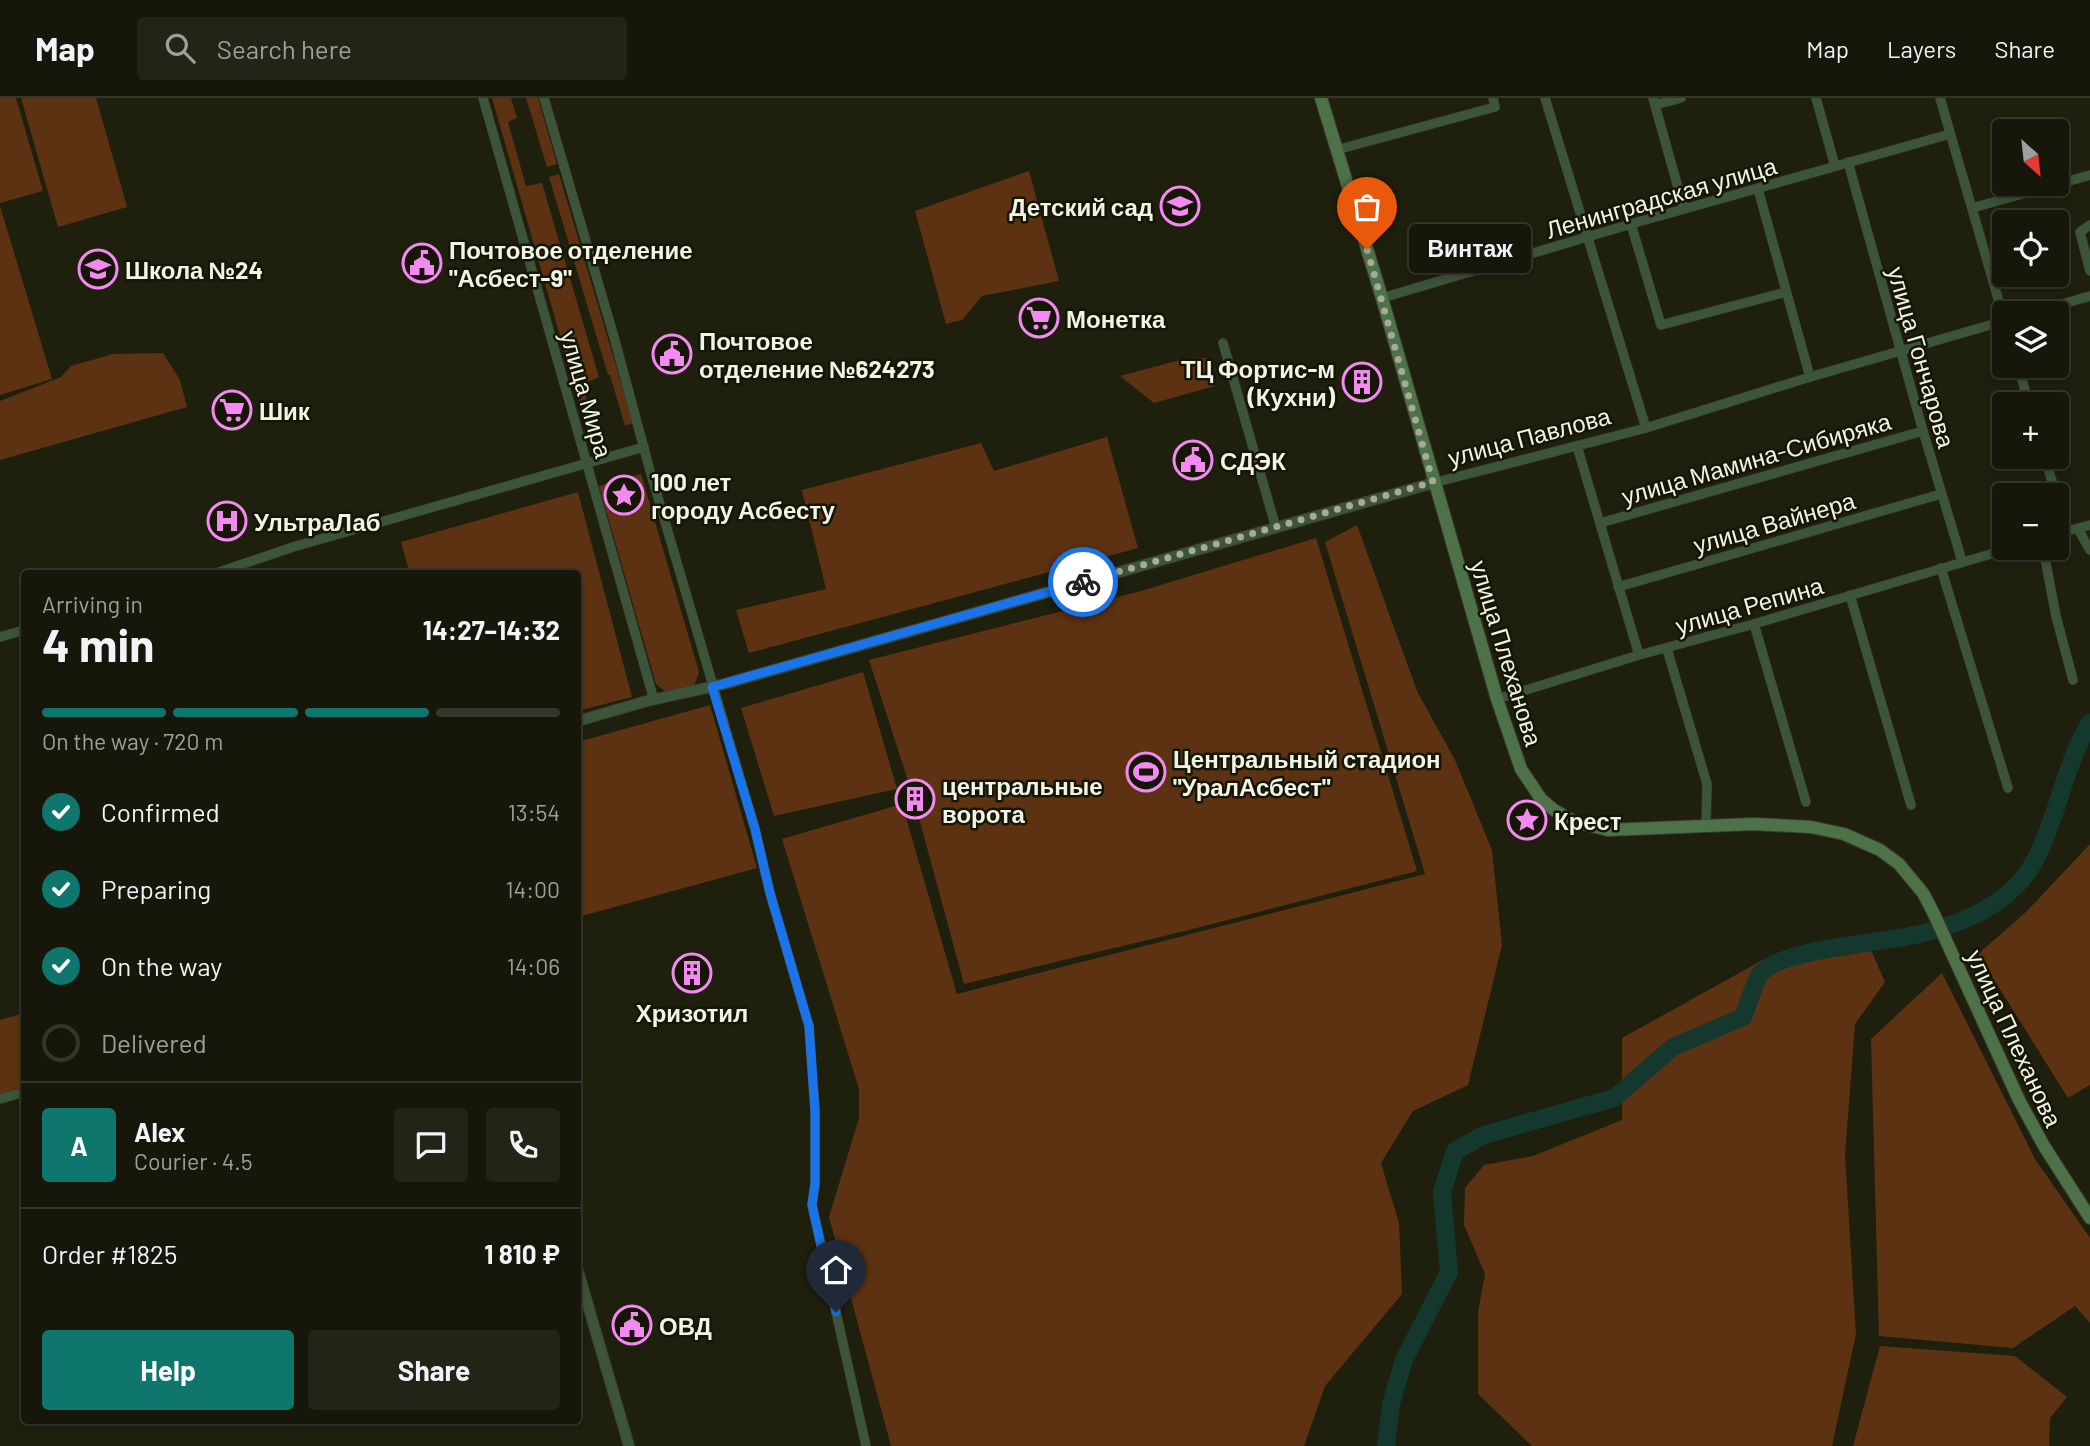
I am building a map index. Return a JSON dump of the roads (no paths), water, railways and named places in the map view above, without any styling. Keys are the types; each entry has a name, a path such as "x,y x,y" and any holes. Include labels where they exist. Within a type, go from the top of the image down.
{"main road":[{"name":"улица Плеханова","path":"1321,98 1382,298 1497,699 1521,769 1541,799 1575,822 1608,830 1754,824 1811,827 1862,841 1899,864 1914,880 1933,912 2019,1100 2060,1174 2090,1218"}],"street":[{"name":"улица Мира","path":"484,98 654,700"},
{"name":"улица Мира","path":"544,98 755,829 770,893 809,1026 815,1111 815,1184 812,1205 866,1446"},
{"path":"1336,150 1495,107 1493,98"},
{"path":"1545,98 1646,428"},
{"path":"1681,98 1654,101 1684,209"},
{"path":"1816,98 1835,166"},
{"path":"1940,98 1999,301"},
{"name":"Ленинградская улица","path":"1382,298 1950,134"},
{"name":"улица Гончарова","path":"1848,162 1962,561"},
{"path":"1972,208 2090,175"},
{"path":"1758,189 1810,377"},
{"path":"1631,224 1661,324 1786,292"},
{"path":"2090,225 2080,232 2090,271"},
{"path":"2069,302 2090,296"},
{"name":"улица Павлова","path":"581,720 712,687 1433,482 1646,428 1992,324"},
{"path":"1223,343 1276,528"},
{"name":"улица Мамина-Сибиряка","path":"1600,523 1923,431"},
{"path":"1577,446 1639,655"},
{"path":"225,570 293,547 644,447"},
{"name":"улица Вайнера","path":"1618,587 1941,494"},
{"path":"2069,531 2090,525"},
{"path":"2078,529 2090,550"},
{"name":"улица Репина","path":"1497,699 1992,553"},
{"path":"2045,560 2056,616 2073,680"},
{"path":"1941,568 2008,788"},
{"path":"1850,595 1912,804"},
{"path":"1754,624 1806,802"},
{"path":"0,637 21,631"},
{"path":"1667,649 1707,783 1706,826"},
{"path":"0,1099 21,1092"},
{"path":"581,1281 629,1446"}],"waterway":[{"path":"1386,1446 1391,1404 1404,1360 1449,1272 1442,1192 1455,1151 1484,1135 1614,1098 1673,1047 1743,1017 1758,977 1772,965 1789,958 1833,948 1929,932 1969,918 2005,896 2028,871 2039,852 2071,763 2090,723"}],"place":[{"name":"Детский сад","path":"1180,206"},
{"name":"Винтаж","path":"1367,249"},
{"name":"Почтовое отделение \"Асбест-9\"","path":"422,263"},
{"name":"Школа №24","path":"98,269"},
{"name":"Монетка","path":"1039,318"},
{"name":"Почтовое отделение №624273","path":"672,354"},
{"name":"ТЦ Фортис-м (Кухни)","path":"1362,382"},
{"name":"Шик","path":"232,410"},
{"name":"СДЭК","path":"1193,460"},
{"name":"100 лет городу Асбесту","path":"624,495"},
{"name":"УльтраЛаб","path":"227,521"},
{"name":"Центральный стадион \"УралАсбест\"","path":"1146,772"},
{"name":"центральные ворота","path":"915,799"},
{"name":"Крест","path":"1527,820"},
{"name":"Хризотил","path":"692,973"},
{"name":"ОВД","path":"632,1325"}]}
